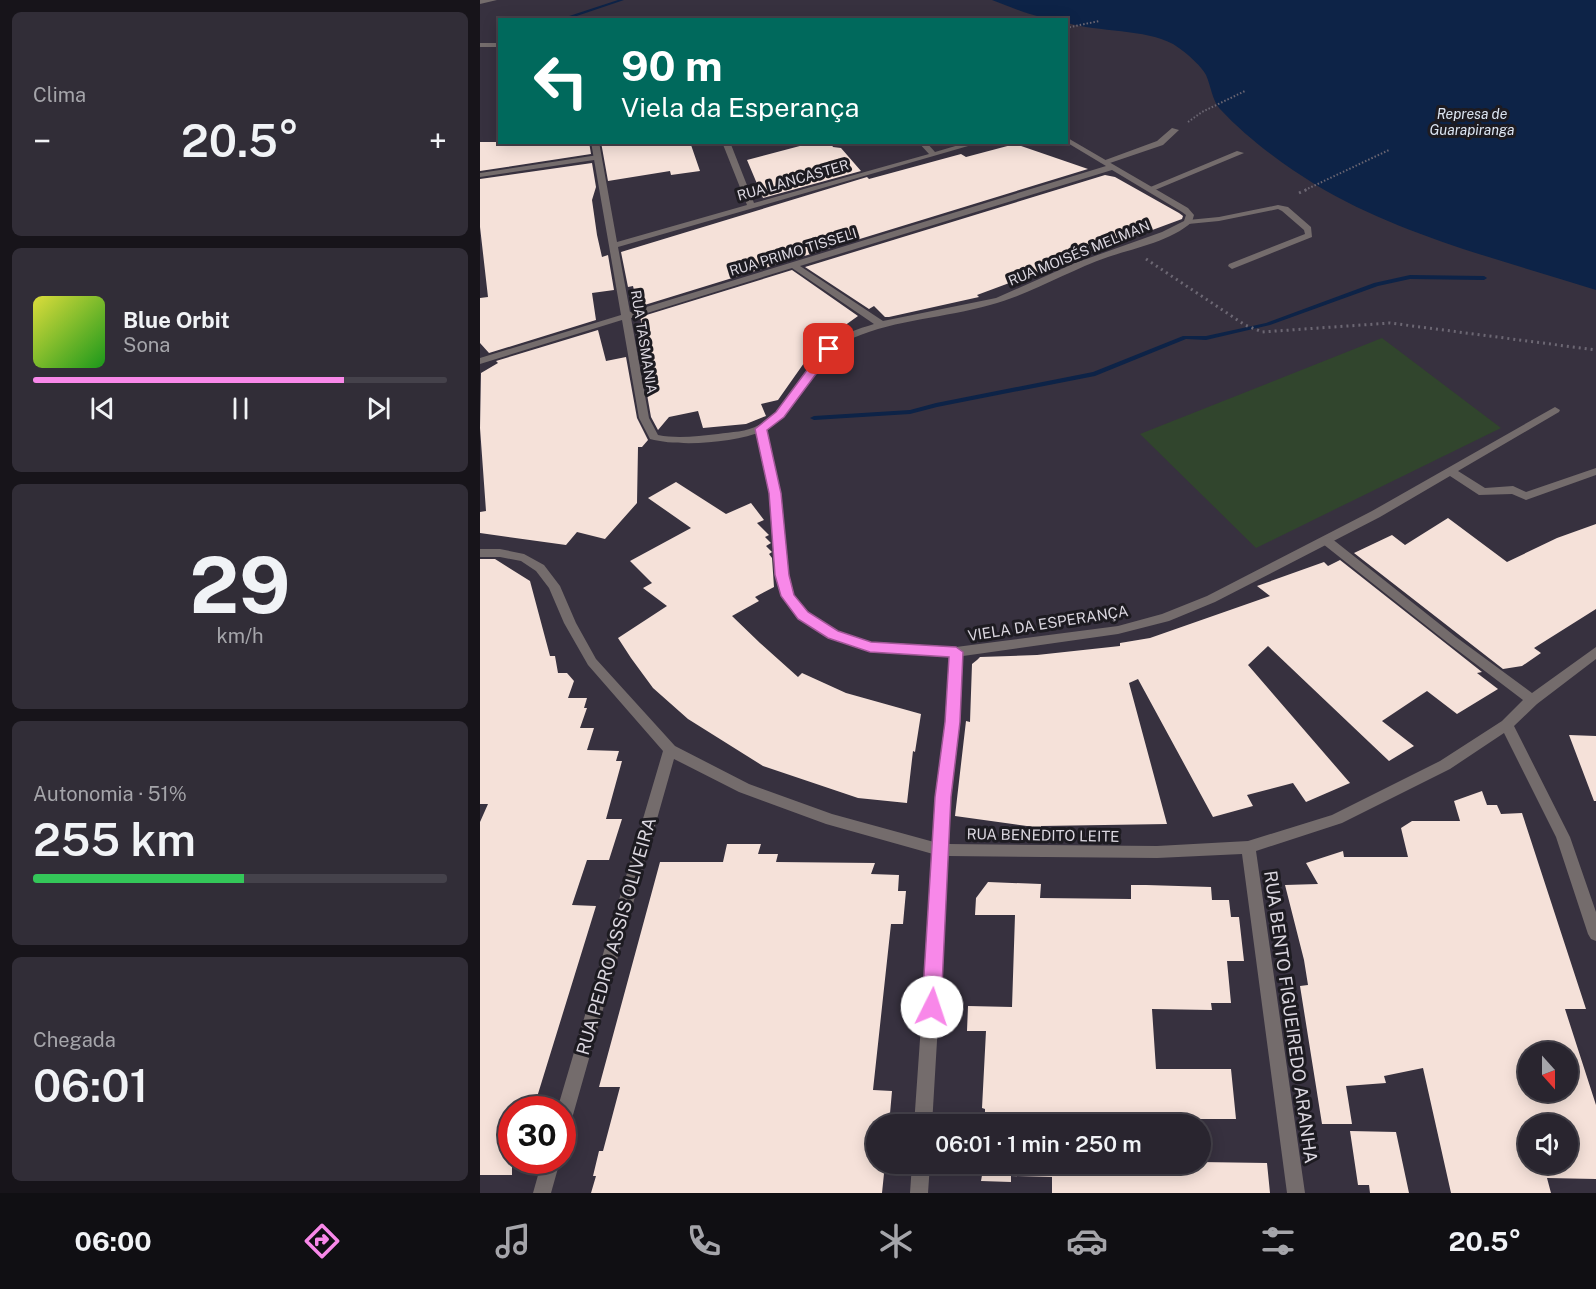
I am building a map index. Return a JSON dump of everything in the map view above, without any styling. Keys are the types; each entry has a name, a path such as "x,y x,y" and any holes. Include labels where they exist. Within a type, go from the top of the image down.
{"street":[{"path":"480,2 494,0"},
{"path":"480,45 498,45"},
{"path":"1104,162 1160,143 1175,130"},
{"path":"1068,140 1152,188 1185,210 1190,215 1188,222"},
{"name":"RUA TASMANIA","path":"595,144 627,316 639,399 644,418 654,437 676,441 761,429"},
{"path":"727,144 751,206"},
{"path":"923,144 934,155"},
{"name":"RUA LANCASTER","path":"614,244 972,144"},
{"path":"1152,188 1240,153"},
{"path":"480,175 598,157"},
{"name":"RUA PRIMO TISSELI","path":"480,361 1113,167"},
{"name":"RUA MOISÉS MELMAN","path":"761,429 780,414 805,372 842,339 882,325 1003,298 1188,222 1219,219 1278,207 1285,209 1308,229 1309,235 1293,243 1232,266"},
{"path":"795,266 882,325"},
{"name":"VIELA DA ESPERANÇA","path":"761,429 775,493 782,575 788,596 803,616 833,634 870,647 956,652 1118,630 1165,618 1211,599 1327,540 1555,411"},
{"path":"1450,471 1483,492 1513,490 1526,496 1596,471"},
{"path":"1327,540 1452,640 1532,700"},
{"name":"RUA BENEDITO LEITE","path":"480,553 501,553 524,558 540,568 554,586 570,623 592,662 669,750 754,792 831,820 939,850 1125,852 1248,847 1337,819 1445,765 1507,725 1532,700 1596,652"},
{"path":"924,1114 938,913 939,850 952,722 956,652"},
{"path":"1507,725 1563,837 1596,934"},
{"name":"RUA PEDRO ASSIS OLIVEIRA","path":"569,1096 669,750"},
{"name":"RUA BENTO FIGUEIREDO ARANHA","path":"1248,847 1296,1193"},
{"path":"542,1193 547,1174"},
{"path":"919,1193 920,1174"}],"path":[{"path":"1068,28 1099,21"},
{"path":"1175,130 1202,112 1245,92"},
{"path":"1299,194 1389,150"},
{"path":"1128,247 1245,325 1263,332 1390,323 1596,350"}],"green space":[{"path":"1382,338 1501,428 1256,548 1140,434"}],"water":[{"name":"Represa de Guarapiranga","path":"992,0 1596,0 1596,290 1417,233 1382,219 1316,185 1265,150 1230,120 1217,105 1204,71 1173,44 1136,33 1079,26 1068,23 1068,18 1046,18"}],"building":[{"path":"480,142 589,144 591,154 480,171"},
{"path":"601,144 691,144 700,171 671,175 670,171 608,181"},
{"path":"807,144 831,144 833,147 841,148 861,171 763,198 747,160"},
{"path":"1015,144 1088,169 638,307 633,286 628,287 621,252 867,177 869,179 961,154 966,157"},
{"path":"592,163 596,187 592,200 597,235 602,257 608,255 614,290 592,293 596,320 489,353 480,343 480,298 488,297 480,227 480,179"},
{"path":"1105,175 1115,177 1179,213 1183,216 1182,219 977,295 979,297 889,317 885,317 874,306 869,309 805,267"},
{"path":"792,270 858,316 816,346 778,400 761,404 766,416 746,424 703,428 698,411 669,417 658,430 651,417 640,355 649,353 640,317"},
{"path":"598,330 606,361 626,357 637,418 648,440 642,447 638,447 637,503 605,539 577,532 566,545 480,533 480,512 486,511 480,428 481,373 498,363 496,361"},
{"path":"676,482 726,514 751,503 764,520 757,523 769,535 765,537 771,543 766,546 772,552 769,554 772,558 774,587 755,597 759,601 732,616 760,643 798,677 802,673 846,693 921,714 915,752 913,751 907,803 858,798 763,766 688,719 653,688 631,658 618,638 667,606 643,588 652,583 630,561 691,528 648,498"},
{"path":"1448,518 1507,562 1557,538 1596,524 1596,609 1534,648 1541,653 1522,666 1503,669 1354,553 1392,535 1405,545"},
{"path":"480,559 495,559 530,581 550,656 555,656 558,673 567,673 574,681 568,698 587,698 584,708 587,708 580,728 594,728 587,750 619,751 616,761 622,761 606,819 622,819 609,860 587,860 572,905 596,906 537,1096 498,1096 498,1174 512,1175 480,1175 480,822 488,804 480,804"},
{"path":"1340,560 1482,672 1477,673 1498,689 1457,714 1427,691 1382,721 1414,746 1389,761 1268,646 1248,665 1350,783 1306,802 1293,783 1247,795 1253,806 1213,817 1138,679 1129,683 1167,824 1041,826 1041,828 955,816 966,721 970,722 972,664 980,657 1037,655 1120,646 1120,643 1150,638 1270,596 1257,586 1324,562 1328,566"},
{"path":"1569,735 1596,736 1596,801 1594,801"},
{"path":"1482,791 1487,805 1497,805 1501,814 1522,813 1586,1009 1565,1009 1576,1042 1518,1042 1518,1102 1578,1102 1578,1049 1596,1105 1596,1179 1547,1178 1551,1193 1451,1193 1423,1068 1384,1076 1386,1083 1346,1086 1352,1124 1322,1124 1300,986 1308,985 1285,885 1318,884 1306,863 1343,851 1344,857 1408,857 1401,828 1412,821 1460,821 1454,801"},
{"path":"727,844 761,844 758,854 778,854 776,862 875,863 871,874 899,875 898,891 906,891 903,924 891,924 873,1090 892,1091 890,1114 866,1114 866,1174 884,1174 882,1193 591,1193 599,1151 603,1151 620,1087 599,1087 660,862 723,862"},
{"path":"988,882 1041,884 1040,898 1131,899 1131,885 1146,885 1211,887 1212,900 1229,900 1231,917 1239,917 1244,961 1227,961 1231,1003 1211,1003 1212,1010 1152,1009 1156,1069 1231,1069 1236,1119 1211,1119 1211,1114 985,1114 985,1109 982,1108 986,1031 967,1031 968,1006 1012,1007 1015,915 975,915 976,898"},
{"path":"1350,1131 1396,1132 1409,1193 1370,1193 1369,1185 1358,1185"},
{"path":"1211,1162 1267,1163 1270,1193 1052,1193 1052,1177 1011,1176 1011,1182 981,1181 982,1174 1211,1174"}],"waterway":[{"path":"565,18 622,0"},
{"path":"814,418 910,412 1095,374 1185,337 1206,338 1268,324 1376,284 1410,277 1484,278"}],"route":[{"path":"829,349 776,419 761,429 775,493 782,575 788,596 803,616 833,634 870,647 956,652 952,722 939,850 938,913 932,1007"}]}
